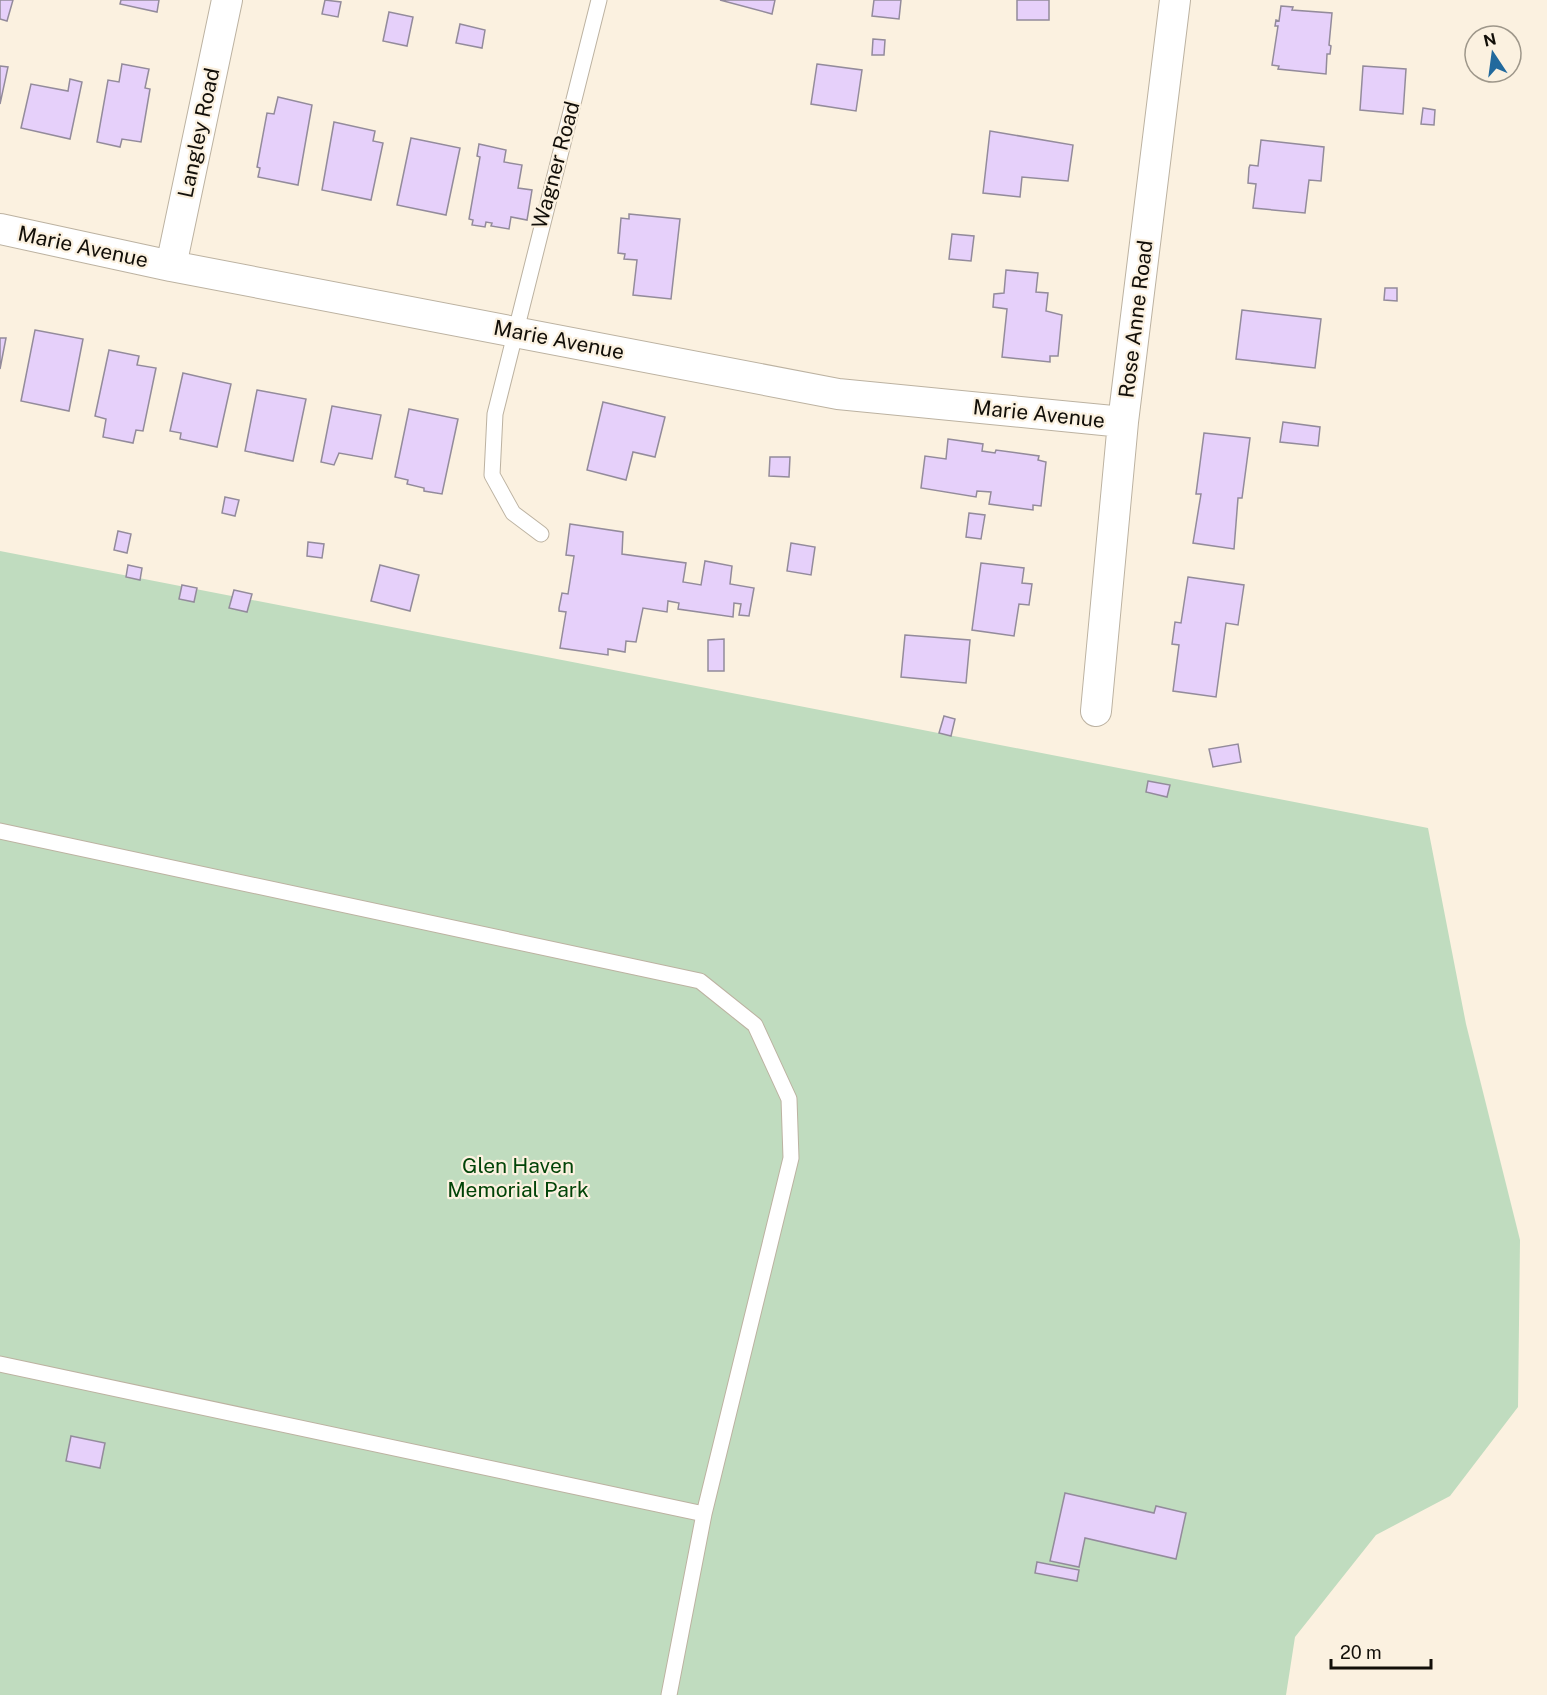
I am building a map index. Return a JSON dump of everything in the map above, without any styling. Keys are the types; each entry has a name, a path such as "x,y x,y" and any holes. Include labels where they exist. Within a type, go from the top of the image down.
{"street":[{"name":"Langley Road","path":"171,266 227,0"},
{"name":"Rose Anne Road","path":"1096,711 1123,422 1175,0"},
{"name":"Marie Avenue","path":"0,229 171,266 838,394 1123,422"}],"lane":[{"name":"Wagner Road","path":"541,534 513,513 492,475 495,414 513,331 599,0"},
{"path":"0,831 700,981 755,1025 789,1099 791,1158 704,1514 669,1695"},
{"path":"0,1364 704,1514"}],"green space":[{"name":"Glen Haven Memorial Park","path":"0,551 1428,828 1466,1024 1520,1240 1518,1407 1450,1496 1376,1535 1295,1637 1286,1695 0,1695"}],"building":[{"path":"0,0 13,0 7,21 0,19"},
{"path":"121,0 159,0 157,12 120,4"},
{"path":"325,0 341,2 338,17 322,14"},
{"path":"720,0 775,0 772,14"},
{"path":"874,0 901,0 899,19 872,16"},
{"path":"1017,0 1049,0 1049,20 1017,20"},
{"path":"1281,6 1293,7 1292,10 1332,13 1329,45 1331,46 1330,54 1327,54 1326,74 1278,69 1279,66 1272,65 1278,26 1275,26 1276,20 1279,21"},
{"path":"389,12 413,17 407,46 383,41"},
{"path":"460,24 485,30 482,48 456,43"},
{"path":"873,39 885,40 884,55 872,55"},
{"path":"122,64 149,69 145,88 150,89 141,142 122,139 120,147 97,142 108,80 119,82"},
{"path":"817,64 862,70 856,111 811,104"},
{"path":"0,66 8,67 0,104"},
{"path":"1363,66 1406,69 1403,114 1360,110"},
{"path":"70,79 82,82 70,139 21,128 31,84 68,91"},
{"path":"278,97 312,105 298,185 258,177 260,168 257,167 267,113 274,114"},
{"path":"1423,108 1435,110 1434,125 1421,124"},
{"path":"334,122 375,131 373,141 383,143 371,200 322,190"},
{"path":"990,131 1073,145 1068,181 1022,177 1020,197 983,193"},
{"path":"411,138 460,148 446,215 397,205"},
{"path":"1261,140 1324,147 1321,181 1309,180 1305,213 1253,208 1256,184 1248,183 1249,168 1250,165 1258,166"},
{"path":"479,144 506,150 504,162 522,165 518,188 532,190 527,220 511,217 509,229 491,226 492,223 486,222 485,227 472,225 473,220 469,219 480,157 477,156"},
{"path":"629,214 680,219 671,299 633,295 637,260 624,259 625,254 618,253 621,218 629,219"},
{"path":"952,234 974,236 971,261 949,259"},
{"path":"1006,270 1038,273 1036,292 1048,293 1046,311 1062,315 1058,356 1050,356 1050,362 1002,357 1007,309 993,307 994,294 1004,293"},
{"path":"1385,288 1397,288 1397,301 1384,300"},
{"path":"1242,310 1321,319 1315,368 1236,359"},
{"path":"35,330 83,339 69,411 21,401"},
{"path":"0,338 6,338 0,369"},
{"path":"109,350 139,356 137,365 156,368 143,431 136,430 133,443 103,437 106,419 95,416"},
{"path":"183,373 231,384 217,447 180,439 181,433 170,431"},
{"path":"257,390 306,399 293,461 245,451"},
{"path":"603,402 665,417 655,457 633,452 626,480 587,470"},
{"path":"332,406 381,415 372,459 339,453 334,465 321,462"},
{"path":"409,409 458,419 442,494 424,491 424,488 407,484 408,480 395,477"},
{"path":"1283,422 1320,427 1318,446 1280,442"},
{"path":"1204,433 1250,438 1242,498 1238,498 1234,549 1193,543 1201,494 1196,494"},
{"path":"948,439 983,444 982,451 995,453 996,450 1039,456 1038,460 1046,462 1041,506 1033,505 1033,510 989,504 991,492 977,491 976,497 921,488 925,456 946,459"},
{"path":"770,457 790,457 789,477 769,476"},
{"path":"225,497 239,500 235,516 222,513"},
{"path":"969,513 985,515 981,539 966,537"},
{"path":"570,524 623,532 622,554 686,563 683,582 701,585 705,561 732,566 730,584 754,588 749,616 739,615 741,604 734,603 733,617 678,609 679,603 668,601 667,612 643,608 636,642 626,641 625,652 608,649 608,655 560,648 566,612 559,611 559,608 562,593 568,594 574,556 566,555"},
{"path":"118,531 131,534 127,553 114,550"},
{"path":"308,542 324,544 322,558 307,556"},
{"path":"791,543 815,547 811,575 787,571"},
{"path":"981,563 1024,568 1022,583 1032,584 1029,605 1019,604 1014,636 972,630"},
{"path":"128,565 142,568 140,580 126,577"},
{"path":"380,565 419,575 410,611 371,601"},
{"path":"1188,577 1244,585 1238,625 1226,623 1216,697 1173,691 1179,645 1172,644 1175,622 1181,623"},
{"path":"182,585 197,588 194,602 179,599"},
{"path":"234,590 252,594 247,612 229,608"},
{"path":"905,635 970,640 966,683 901,677"},
{"path":"724,639 724,671 708,671 708,640"},
{"path":"944,716 955,719 951,736 939,733"},
{"path":"1238,744 1241,762 1213,767 1209,749"},
{"path":"1148,781 1170,785 1167,797 1146,792"},
{"path":"71,1436 105,1443 100,1468 66,1461"},
{"path":"1065,1493 1154,1513 1156,1506 1186,1513 1176,1559 1085,1538 1079,1567 1050,1561"},
{"path":"1037,1562 1079,1570 1077,1581 1035,1573"}]}
